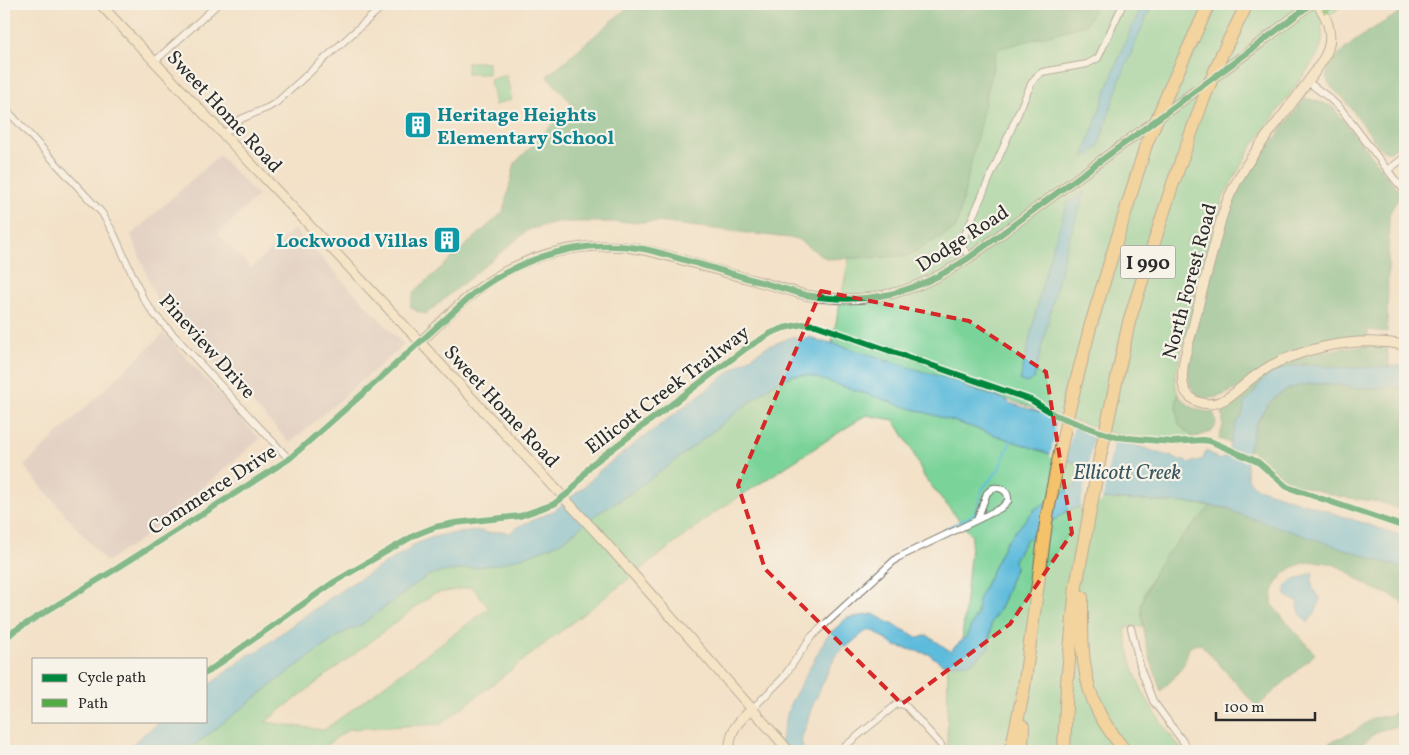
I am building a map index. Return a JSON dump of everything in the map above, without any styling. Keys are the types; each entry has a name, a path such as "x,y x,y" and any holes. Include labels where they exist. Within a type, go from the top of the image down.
{"highway":[{"name":"I 990","path":"1022,751 1024,688 1038,574 1052,488 1071,400 1091,324 1146,145 1209,4"},
{"name":"I 990","path":"1064,751 1068,674 1076,586 1129,322 1171,189 1202,104 1222,54 1247,4"},
{"path":"1082,557 1084,671 1099,714 1125,751"},
{"path":"1011,751 1024,688"}],"street":[{"name":"Sweet Home Road","path":"100,4 420,342 604,541 790,751"},
{"path":"154,62 218,4"},
{"path":"223,135 242,119 277,102 386,4"},
{"path":"970,257 963,248 962,241 1031,84 1042,72 1087,64 1098,58 1123,4"},
{"name":"Dodge Road","path":"420,342 463,302 491,280 533,259 572,248 611,246 644,250 805,295 845,300 868,299 909,289 937,278 970,257 1311,4"},
{"name":"North Forest Road","path":"1317,4 1327,20 1330,30 1329,43 1324,59 1245,168 1228,200 1187,351 1183,371 1184,387 1189,396 1196,401 1204,404 1215,404 1225,399 1265,369 1297,355 1335,345 1361,341 1380,341 1405,345"},
{"path":"1308,82 1337,104 1405,191"},
{"name":"Pineview Drive","path":"4,107 102,213 114,234 143,298 154,314 289,459"},
{"path":"1388,170 1405,157"},
{"name":"Commerce Drive","path":"4,640 14,631 116,569 289,459 420,342"},
{"path":"730,751 731,734 737,724 783,678 811,636 897,558 977,520 1006,504 1008,497 1005,491 997,488 990,490 977,520"},
{"path":"1131,628 1141,670 1153,701 1190,751"},
{"path":"839,751 897,704 905,705 941,745"}],"highlighted area":[{"path":"821,291 969,321 1046,372 1072,533 1010,624 902,704 765,569 738,485"}],"shaded area":[{"path":"219,155 258,196 218,234 251,268 294,229 404,345 290,443 158,303 131,235"},
{"path":"164,333 260,439 143,538 106,562 24,466"}],"green space":[{"path":"632,4 1098,4 1085,25 997,49 956,228 907,256 827,259 797,239 657,222 557,222 528,230 426,314 416,311 410,306 414,292 503,212 515,163 572,104 547,76"},
{"path":"1098,4 1343,4 1321,25 1322,42 1316,58 1249,151 1223,198 1212,233 1175,376 1178,394 1176,406 1179,425 1194,438 1167,441 1118,435 832,343 849,258 907,256 956,228 997,49 1085,25"},
{"path":"1405,10 1405,141 1389,152 1378,146 1344,99 1331,87 1328,82 1327,72 1333,62 1356,40"},
{"path":"467,62 488,62 488,74 467,74"},
{"path":"506,75 512,99 495,105 490,80"},
{"path":"1304,99 1332,106 1401,194 1390,212 1389,220 1387,332 1368,330 1368,337 1336,340 1305,349 1229,392 1217,397 1207,398 1199,396 1190,385 1188,376 1190,354 1217,249 1234,196 1240,182 1256,164"},
{"path":"1387,345 1389,366 1379,368 1340,368 1304,364 1262,380 1250,399 1245,401 1242,417 1236,423 1231,444 1219,439 1223,425 1222,409 1264,375 1278,367 1292,360 1323,351"},
{"path":"793,375 808,375 971,427 1076,463 1079,468 1076,485 1035,509 1006,542 978,600 977,614 966,637 962,641 972,536 925,478 910,446 894,420 866,415 714,513 441,724 349,729 318,751 187,751 291,670 341,634 361,625 427,576 499,564 535,553 563,541 598,513 628,495 676,460 773,384","holes":["472,587 489,608 324,730 265,722 433,594"]},
{"path":"1305,384 1332,384 1354,388 1405,387 1405,511 1380,502 1341,497 1289,483 1249,449 1256,426 1266,407 1282,393"},
{"path":"1178,394 1193,408 1213,412 1216,424 1212,431 1194,438 1179,425 1176,406"},
{"path":"1105,499 1189,503 1211,506 1170,550 1153,575 1142,603 1143,626 1125,627 1130,657 1139,683 1158,718 1183,751 947,751 948,664 971,663 989,648 991,623 1002,604 1015,568 1014,560 1026,540 1066,511"},
{"path":"1211,506 1229,508 1236,513 1405,569 1405,607 1394,597 1369,586 1332,564 1314,562 1298,565 1290,569 1278,581 1273,591 1272,605 1315,654 1257,707 1201,644 1189,648 1184,664 1161,691 1146,645 1141,605 1154,573 1163,558"},
{"path":"1405,707 1405,722 1383,729 1365,742 1340,751 1330,751 1328,748 1329,743 1355,731 1373,718 1389,716"}],"water":[{"path":"1143,4 1152,4 1120,80 1098,148 1083,158 1103,99"},
{"path":"1085,191 1066,248 1034,379 1027,383 1020,381 1042,285 1068,202"},
{"name":"Ellicott Creek","path":"795,336 800,341 810,337 820,342 828,342 881,358 886,362 889,361 961,383 967,388 1046,414 1051,419 1115,441 1122,441 1190,463 1203,459 1206,450 1219,460 1227,454 1236,423 1242,417 1245,401 1251,397 1263,380 1275,372 1303,365 1341,368 1405,366 1405,387 1355,388 1317,383 1291,388 1280,394 1262,412 1256,425 1247,459 1247,474 1255,487 1405,537 1405,569 1236,513 1229,508 1189,503 1105,499 1067,511 1026,540 1014,560 1015,568 1002,604 991,623 989,648 971,663 942,664 929,654 895,646 874,631 866,631 835,656 812,707 801,741 803,747 801,751 778,751 790,704 827,636 847,618 873,614 919,638 927,635 950,651 966,637 977,614 978,600 1006,542 1035,509 1076,485 1079,468 1076,463 928,413 808,375 793,375 773,384 676,460 628,495 598,513 563,541 535,553 499,564 427,576 361,625 341,634 291,670 187,751 127,751 140,737 161,722 208,722 208,685 251,653 253,655 349,585 410,549 411,546 446,534 481,531 488,533 505,531 510,533 517,527 554,511 584,487 598,472 739,365 766,347"},
{"path":"1313,572 1312,586 1320,598 1317,609 1308,623 1300,614 1297,601 1288,598 1285,592 1287,584"}],"pier":[{"path":"1058,419 1074,424 1065,462 1050,457"},
{"path":"1095,431 1114,438 1102,502 1080,509"}],"waterway":[{"path":"1091,156 1093,150"},
{"path":"943,530 975,514 983,488 998,471 1011,440"}],"marked path":[{"path":"1323,12 1334,4"}],"cycle path":[{"path":"4,640 14,631 116,569 289,459 475,292 494,279 514,269 534,260 576,248 621,246 658,252 805,295 850,299 892,294 911,288 931,280 970,257 1311,4"},
{"name":"Ellicott Creek Trailway","path":"208,672 334,582 415,535 435,527 455,523 520,516 554,504 571,491 591,465 745,349 771,333 803,324 816,325 1031,400 1055,415 1117,437 1172,442 1210,441 1258,462 1287,487 1405,527"}],"place":[{"name":"Heritage Heights Elementary School","path":"418,125"},
{"name":"Lockwood Villas","path":"447,240"}]}
